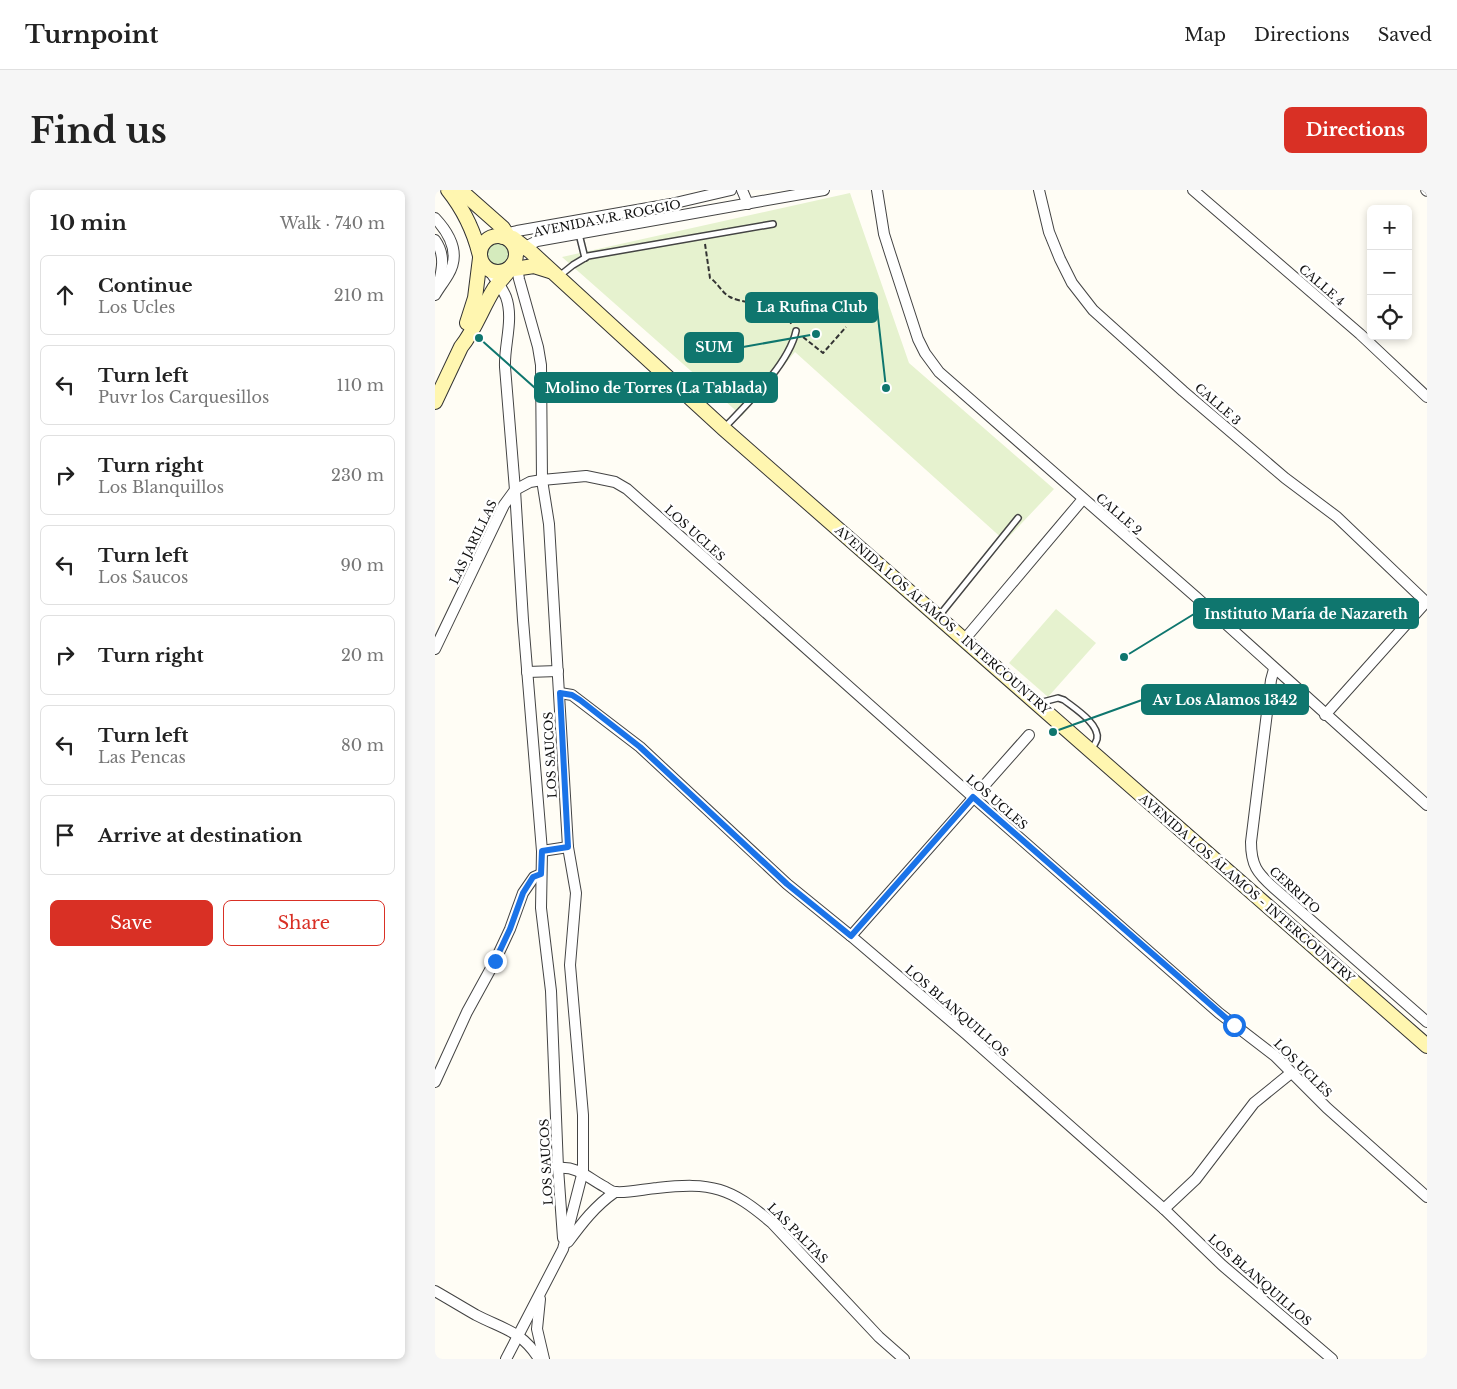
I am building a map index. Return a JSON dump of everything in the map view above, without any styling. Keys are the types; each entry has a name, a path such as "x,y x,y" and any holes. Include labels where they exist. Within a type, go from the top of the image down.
{"main road":[{"path":"448,190 467,218 485,268 498,272 511,252"},
{"name":"AVENIDA LOS ÁLAMOS - INTERCOUNTRY","path":"460,190 511,252 554,274 724,429 1427,1046"},
{"path":"461,348 475,298 480,257 482,246 485,242 493,237 511,252 534,266 554,274"},
{"path":"435,402 461,348 498,284 511,252"}],"street":[{"name":"AVENIDA V.R. ROGGIO","path":"511,252 671,204 731,190"},
{"path":"742,190 748,204"},
{"name":"AVENIDA V.R. ROGGIO","path":"511,252 537,241 823,190"},
{"name":"CALLE 2","path":"877,190 884,234 918,339 931,363 951,383 1197,598 1427,805"},
{"name":"CALLE 3","path":"1039,190 1049,232 1060,259 1072,283 1093,310 1285,478 1337,517 1427,602"},
{"name":"CALLE 4","path":"1196,192 1360,334 1427,397"},
{"path":"671,204 674,217"},
{"path":"435,218 452,242 454,256 450,273 436,292"},
{"path":"435,240 442,253 441,274 436,292"},
{"name":"LOS SAUCOS","path":"506,1359 563,1249 583,1171 583,1115 569,965 576,893 568,847 560,693 549,550 549,524 542,480 541,365 533,324 511,252"},
{"name":"LOS SAUCOS","path":"489,270 507,302 509,318 504,355 542,851 541,908 551,991 563,1249"},
{"name":"LOS UCLES","path":"530,482 586,476 615,482 627,489 1219,1013 1270,1051 1327,1108 1427,1197"},
{"name":"LAS JARILLAS","path":"435,649 504,505 515,490 530,482"},
{"path":"964,640 1083,499"},
{"path":"1325,715 1427,602"},
{"name":"CERRITO","path":"1275,669 1271,680 1251,842 1253,862 1257,872 1427,1022"},
{"path":"527,672 558,671"},
{"name":"LOS BLANQUILLOS","path":"560,693 572,695 580,700 640,747 787,884 966,1034 1163,1209 1222,1265 1332,1359"},
{"path":"851,936 1029,735"},
{"path":"542,851 568,847"},
{"path":"435,1082 467,1012 510,929 523,893 533,877 541,874"},
{"path":"1163,1209 1201,1173 1254,1104 1291,1073"},
{"path":"558,1168 571,1168 583,1171 595,1181 615,1192 600,1203 563,1249"},
{"name":"LAS PALTAS","path":"615,1192 685,1185 716,1187 736,1196 772,1223 879,1337 904,1359"},
{"path":"435,1291 477,1315 518,1335 527,1343 539,1359"},
{"path":"540,1293 537,1329 544,1359"}],"lane":[{"path":"554,274 589,256 773,224"},
{"path":"579,234 585,258"},
{"path":"724,429 779,366 794,340 796,331"},
{"path":"938,617 1018,518"},
{"path":"1038,703 1058,698 1064,700 1094,725 1097,739 1091,750"}],"path":[{"path":"705,235 709,278 728,296 741,301 752,301 774,306 781,316 789,320 796,331 823,353 846,327"}],"green space":[{"path":"850,193 909,363 1054,489 1005,541 795,352 742,416 562,257"},
{"path":"498,241 507,245 511,254 507,263 498,267 489,263 485,254 489,245"},
{"path":"1056,609 1096,643 1048,697 1009,663"}],"place":[{"name":"SUM","path":"816,334"},
{"name":"Molino de Torres (La Tablada)","path":"479,338"},
{"name":"La Rufina Club","path":"886,388"},
{"name":"Instituto María de Nazareth","path":"1124,657"},
{"name":"Av Los Alamos 1342","path":"1053,732"}],"route":[{"path":"495,961 510,929 523,893 533,877 541,874 542,851 568,847 560,693 572,695 580,700 640,747 787,884 851,936 973,797 1234,1025"}]}
